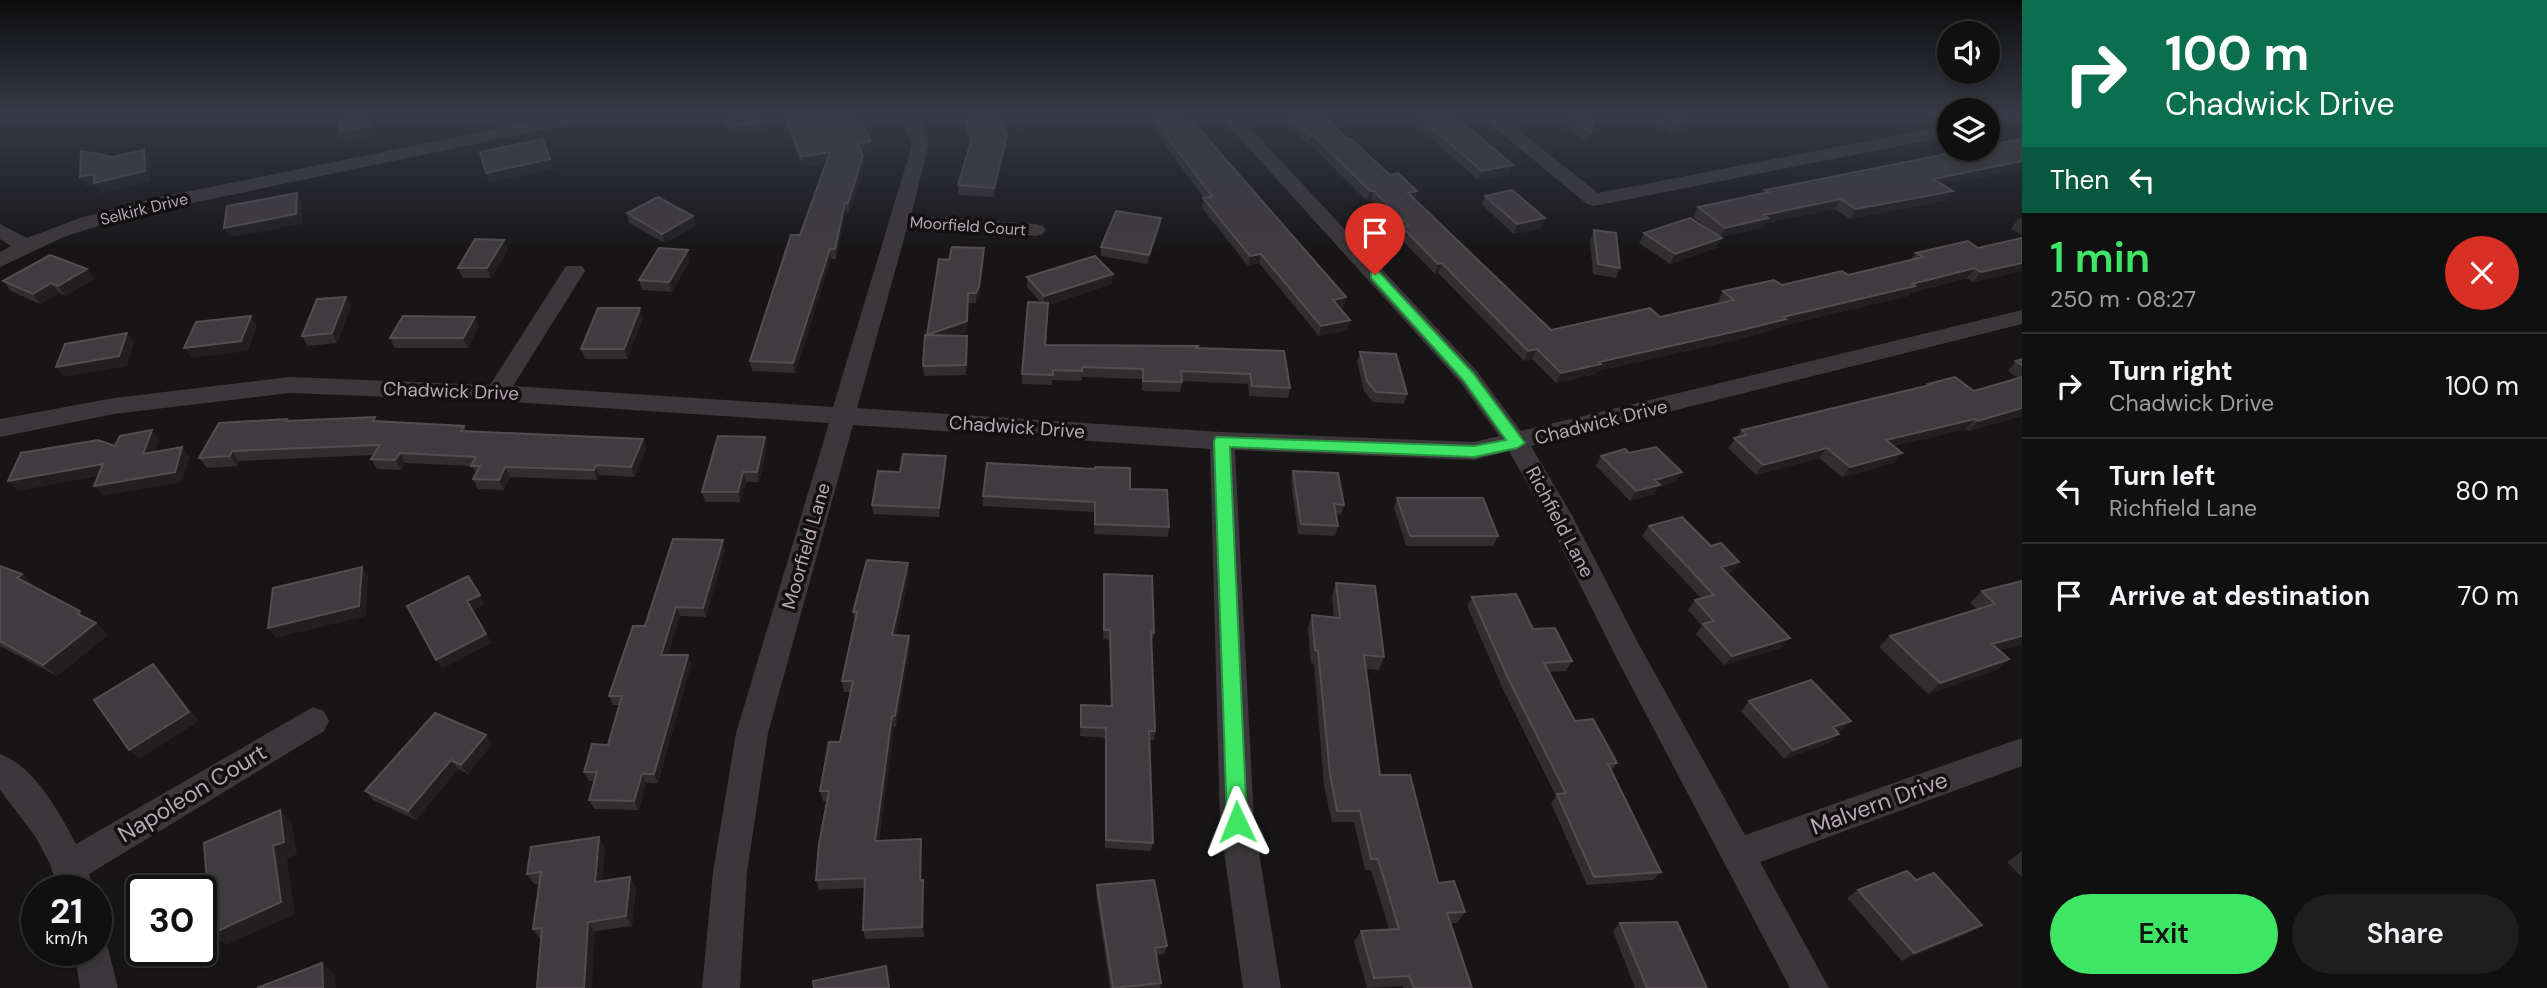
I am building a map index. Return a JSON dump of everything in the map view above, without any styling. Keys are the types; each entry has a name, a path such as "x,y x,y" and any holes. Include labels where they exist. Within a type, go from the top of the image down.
{"street":[{"name":"Selkirk Drive","path":"24,245 92,222 172,202 373,160"},
{"name":"Moorfield Lane","path":"722,988 730,872 752,733 915,160"},
{"name":"Richfield Lane","path":"1269,160 1468,376 1517,443 1560,517 1627,650 1810,988"},
{"path":"1544,160 1594,200 1797,160"},
{"name":"Moorfield Court","path":"899,221 1036,230"},
{"path":"0,230 24,245 0,261"},
{"path":"497,393 574,271"},
{"name":"Chadwick Drive","path":"0,428 114,406 289,385 497,393 1222,441 1474,452 2022,317"},
{"path":"1222,441 1237,822 1262,988"},
{"name":"Napoleon Court","path":"79,875 313,720"},
{"name":"Malvern Drive","path":"1736,854 2022,752"},
{"path":"0,768 38,812 72,875"},
{"path":"95,966 99,988"}],"building":[{"path":"81,160 144,160 145,171 94,183 94,174 80,177"},
{"path":"482,160 545,160 486,173"},
{"path":"827,160 862,160 848,203 845,203 835,249 830,249 793,363 750,361 791,235 800,235"},
{"path":"965,160 1001,160 994,188 958,185"},
{"path":"1185,160 1226,160 1346,297 1333,300 1350,320 1321,326 1261,254 1250,256 1203,198 1212,196"},
{"path":"1339,160 1374,160 1390,175 1398,173 1417,191 1408,193 1551,330 1650,308 1660,317 1734,300 1723,291 1774,280 1782,285 1842,271 1848,275 1923,257 1916,253 1968,241 1978,248 2022,238 2022,263 1981,272 1975,268 1912,284 1915,286 1783,317 1786,319 1561,373 1537,349 1528,351 1442,263 1438,264 1402,227 1409,226 1374,191 1370,191"},
{"path":"1469,160 1507,160 1513,165 1482,171"},
{"path":"1915,160 2022,160 1934,179 1953,191 1856,209 1841,199 1764,215 1768,218 1725,228 1698,207 1769,192 1765,190"},
{"path":"1512,190 1545,218 1517,224 1485,196"},
{"path":"297,193 296,214 224,228 227,206"},
{"path":"658,197 693,216 662,234 627,213"},
{"path":"1116,211 1161,218 1149,255 1101,247"},
{"path":"1690,218 1722,238 1675,254 1644,233"},
{"path":"1594,230 1616,233 1620,268 1598,264"},
{"path":"475,239 504,240 487,268 458,268"},
{"path":"952,247 984,248 979,287 976,293 968,293 967,321 927,335 939,259 949,260"},
{"path":"659,248 688,250 669,282 639,280"},
{"path":"50,255 87,269 58,286 51,283 33,294 3,281"},
{"path":"1095,256 1113,274 1044,296 1027,277"},
{"path":"346,297 332,333 302,336 317,299"},
{"path":"1028,302 1048,303 1045,345 1198,346 1196,348 1284,351 1290,388 1252,386 1250,374 1181,371 1182,382 1143,381 1143,369 1082,367 1082,371 1053,370 1053,375 1022,374"},
{"path":"598,308 640,308 624,349 581,349"},
{"path":"251,316 241,341 184,348 196,322"},
{"path":"403,316 475,317 463,338 390,338"},
{"path":"127,333 119,356 56,367 65,344"},
{"path":"925,335 967,336 966,365 923,366"},
{"path":"1360,352 1396,354 1407,394 1376,392 1367,381"},
{"path":"1955,377 1974,391 2022,377 2022,408 1978,421 1975,419 1886,440 1902,453 1850,467 1827,448 1763,465 1734,438 1747,435 1742,430"},
{"path":"375,417 373,421 464,426 461,431 643,439 631,467 596,465 594,470 505,467 499,480 473,479 480,466 471,466 476,457 400,453 395,460 371,459 380,445 232,451 230,456 199,458 219,423"},
{"path":"152,430 143,454 182,447 175,472 94,486 103,464 8,481 21,453 98,440 115,446 120,436"},
{"path":"718,436 765,437 757,472 743,472 738,492 702,492"},
{"path":"1656,447 1682,472 1655,480 1660,485 1636,491 1601,456 1625,449 1629,453"},
{"path":"903,454 946,456 939,508 872,505 878,471 900,472"},
{"path":"987,463 1095,469 1130,468 1130,489 1167,490 1169,527 1095,524 1095,502 983,496"},
{"path":"1293,471 1338,473 1344,505 1334,504 1338,526 1301,524"},
{"path":"1397,498 1483,498 1498,536 1410,536"},
{"path":"1682,517 1711,546 1721,543 1739,562 1721,567 1790,638 1732,656 1703,624 1714,621 1695,600 1714,595 1649,526"},
{"path":"673,539 723,540 703,608 676,607 661,655 688,655 654,774 642,774 634,801 589,800 597,772 584,772 592,744 608,745 622,696 609,696 633,626 645,626"},
{"path":"867,560 908,563 892,635 909,636 895,716 892,716 875,841 921,839 922,927 863,930 865,878 816,880 819,844 829,791 820,791 829,742 840,742 853,681 842,681 857,612 853,612"},
{"path":"0,566 22,574 17,578 80,611 78,614 96,623 43,665 0,641"},
{"path":"362,567 359,606 268,628 273,588"},
{"path":"1104,574 1152,576 1155,731 1149,731 1153,843 1106,840 1106,728 1081,727 1081,705 1112,706 1110,630 1104,630"},
{"path":"468,576 480,595 467,601 486,634 436,660 407,606"},
{"path":"2022,581 2022,636 1992,644 2009,659 1940,683 1890,636 1995,604 1982,591"},
{"path":"1336,583 1375,586 1384,657 1364,655 1380,775 1410,775 1438,883 1454,881 1465,912 1447,913 1472,988 1414,988 1409,976 1374,978 1361,931 1399,929 1378,859 1371,859 1360,811 1337,811 1330,774 1312,615 1340,618"},
{"path":"1516,594 1533,629 1555,628 1572,661 1544,663 1575,721 1593,719 1617,763 1608,764 1661,872 1594,877 1557,794 1566,793 1508,678 1472,597"},
{"path":"153,664 189,712 129,750 94,700"},
{"path":"1811,680 1851,721 1833,727 1839,734 1793,750 1749,701"},
{"path":"435,713 486,735 461,765 451,760 408,811 365,791"},
{"path":"280,810 284,842 273,846 281,902 217,931 217,875 206,875 204,843"},
{"path":"599,837 595,882 630,877 626,916 588,922 584,988 537,988 542,928 533,929 541,872 527,874 531,847"},
{"path":"1907,871 1916,880 1934,873 1982,925 1914,953 1858,890"},
{"path":"1154,880 1167,946 1155,948 1161,983 1113,988 1097,885"},
{"path":"1677,922 1707,988 1647,988 1620,923"},
{"path":"322,963 323,988 257,988"},
{"path":"886,966 889,988 814,988 813,981"}],"route":[{"path":"1237,822 1222,441 1474,452 1517,443 1468,376 1375,275"}]}
